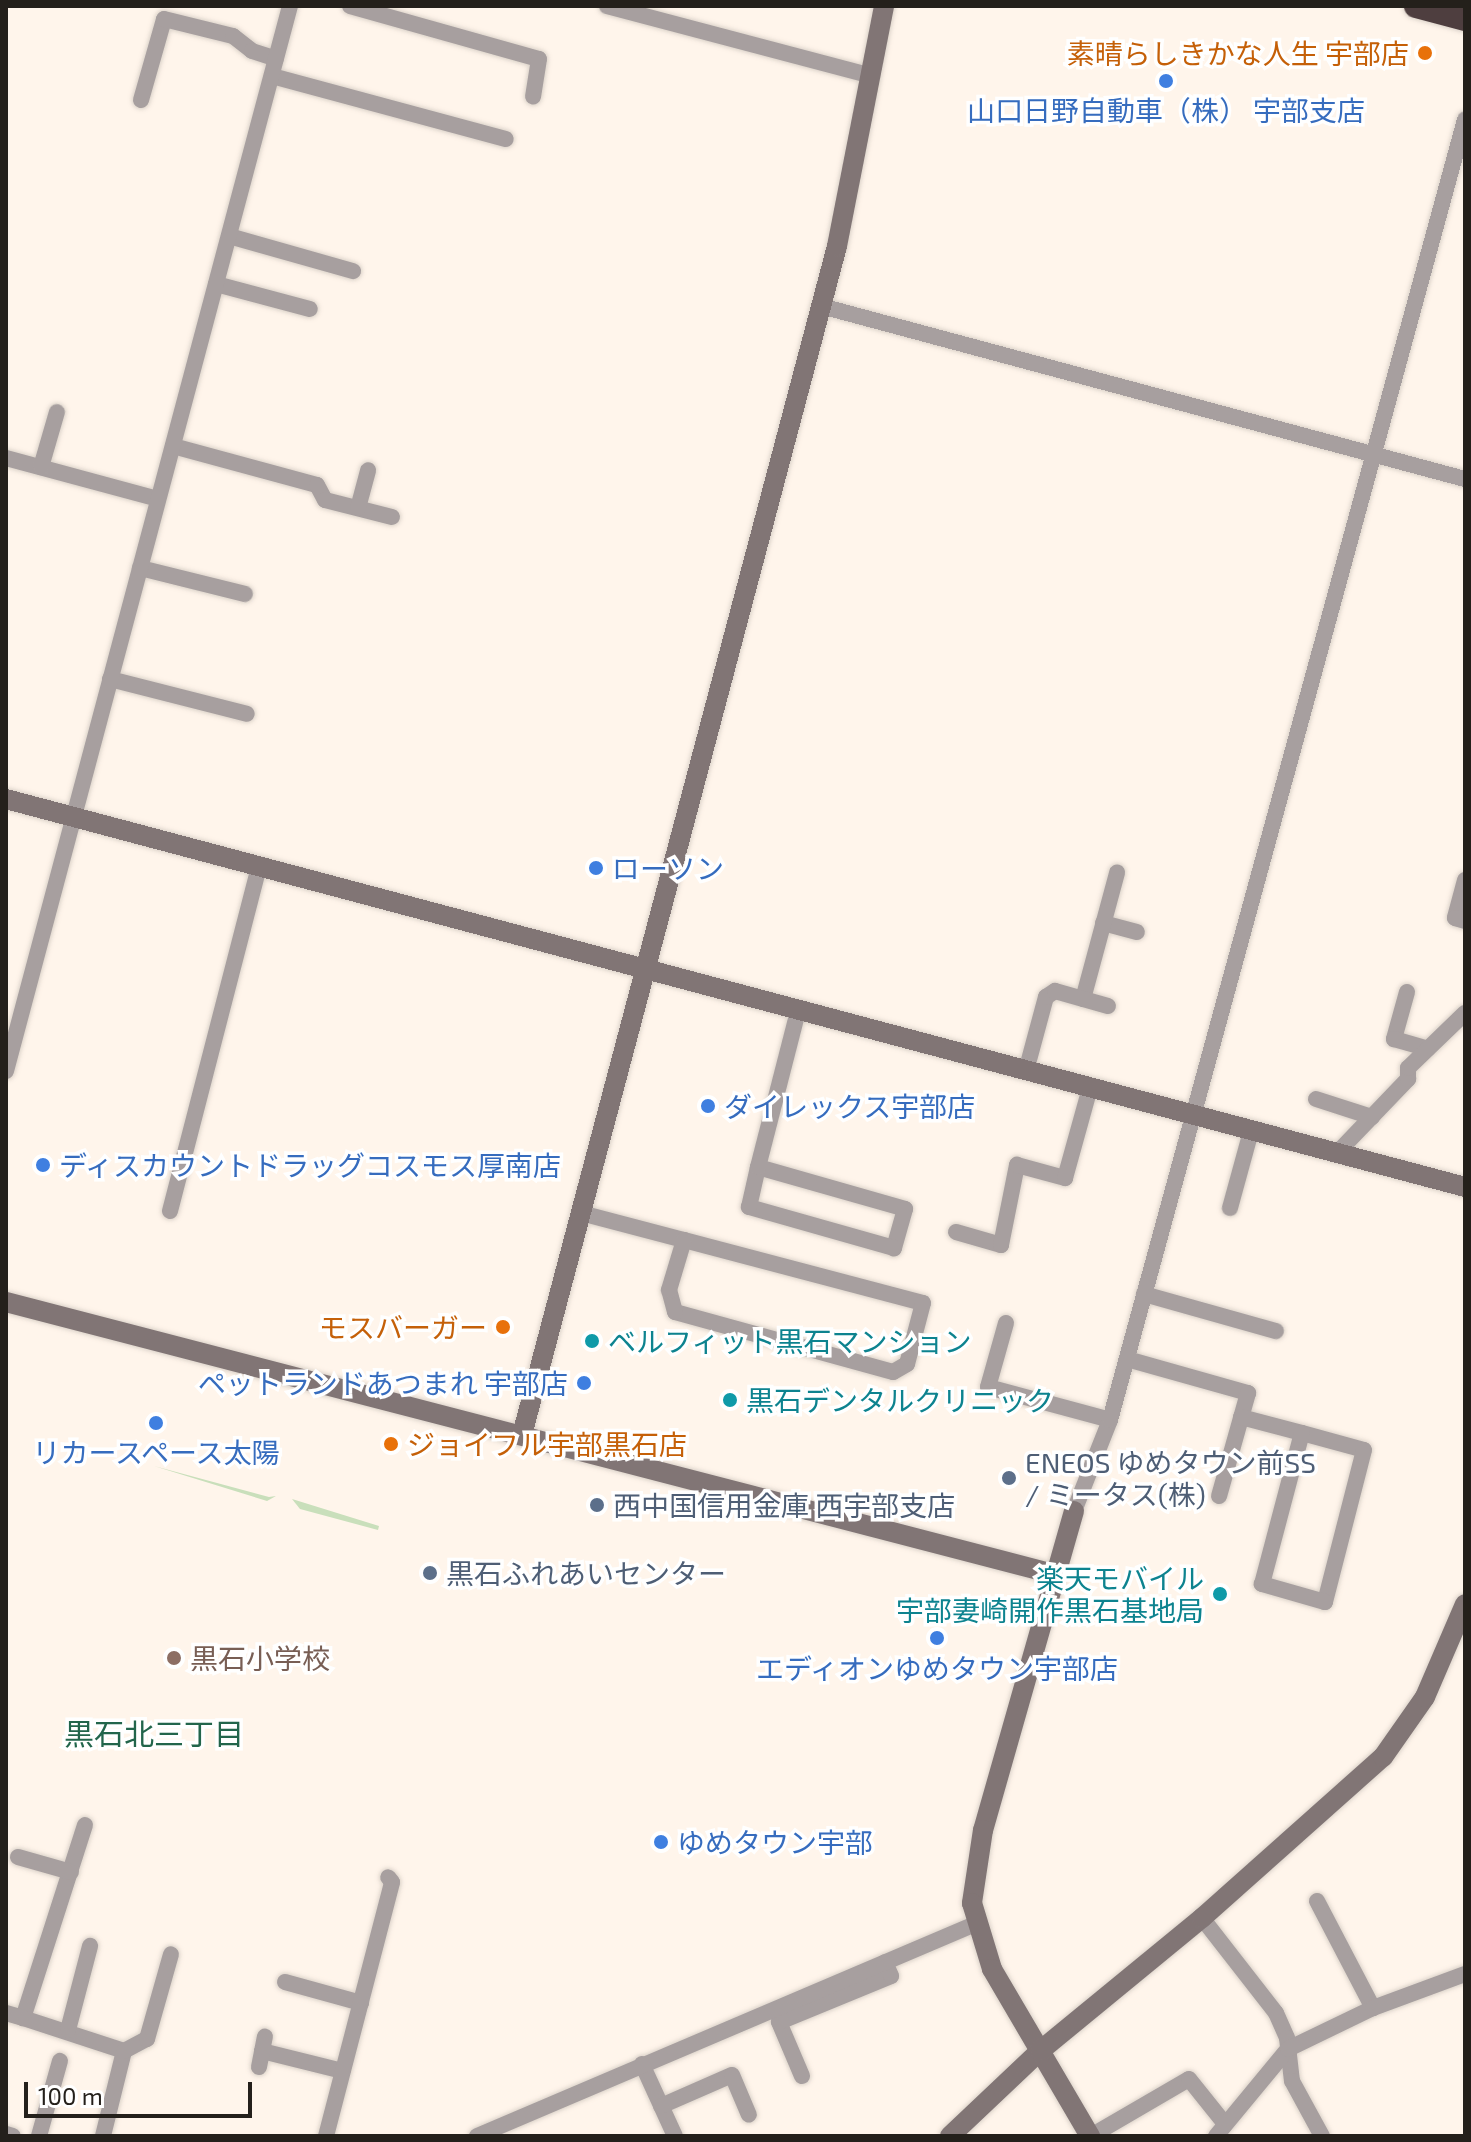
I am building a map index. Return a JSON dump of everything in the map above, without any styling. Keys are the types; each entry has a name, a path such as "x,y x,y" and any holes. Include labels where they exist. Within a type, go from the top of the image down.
{"highway":[{"path":"1416,6 1465,19"}],"street":[{"path":"6,1071 290,6"},
{"path":"350,6 539,59 533,97"},
{"path":"607,6 868,75"},
{"path":"522,1435 821,306 884,6"},
{"path":"141,100 164,19 233,36 252,51 276,59"},
{"path":"272,76 506,139"},
{"path":"1465,120 1110,1420 1074,1511 1054,1574 972,1884 975,1924 992,1969 1091,2136 1189,2079 1220,2130 1288,2049 1373,2008 1465,1974"},
{"path":"229,236 353,271"},
{"path":"216,284 310,309"},
{"path":"821,306 1465,479"},
{"path":"41,467 57,412"},
{"path":"173,446 317,485 325,500 392,517"},
{"path":"6,458 158,499"},
{"path":"358,508 368,470"},
{"path":"140,568 245,594"},
{"path":"110,679 247,714"},
{"path":"6,799 1465,1187"},
{"path":"170,1211 259,866"},
{"path":"1083,999 1117,873"},
{"path":"1465,880 1455,918 1465,921"},
{"path":"1103,923 1137,932"},
{"path":"1026,1071 1046,997 1055,991 1108,1006"},
{"path":"1407,992 1394,1039 1428,1049"},
{"path":"758,1167 905,1209 894,1248 749,1207 758,1167 798,1011"},
{"path":"1337,1153 1372,1117 1428,1049 1465,1013"},
{"path":"956,1232 1001,1245 1017,1165 1065,1178 1090,1088"},
{"path":"1316,1099 1372,1117"},
{"path":"1231,1208 1251,1131"},
{"path":"581,1213 684,1240 923,1303 907,1364 893,1372 675,1312 669,1290 684,1240"},
{"path":"1144,1294 1276,1331"},
{"path":"6,1302 1054,1574"},
{"path":"1006,1323 988,1387 1110,1420"},
{"path":"1127,1359 1248,1393 1219,1496"},
{"path":"1241,1417 1302,1433 1364,1450 1325,1602 1262,1584 1302,1433"},
{"path":"950,2136 1040,2051 1202,1918 1401,1736 1425,1697 1465,1604"},
{"path":"23,2018 53,1914 71,1872 85,1825"},
{"path":"18,1857 71,1872"},
{"path":"326,2136 392,1882 388,1877"},
{"path":"1317,1901 1373,2008"},
{"path":"1202,1918 1262,1989 1288,2049 1292,2081 1322,2136"},
{"path":"477,2136 975,1924"},
{"path":"68,2030 90,1946"},
{"path":"6,2013 68,2030 124,2051 147,2039 171,1954"},
{"path":"802,2076 779,2022 891,1976 885,1962"},
{"path":"285,1982 361,2003"},
{"path":"103,2136 124,2051"},
{"path":"262,2052 343,2071"},
{"path":"39,2136 60,2061"},
{"path":"642,2064 675,2136"},
{"path":"661,2106 732,2075 749,2115"},
{"path":"6,2134 13,2136"}],"green space":[{"path":"154,1466 269,1497 276,1496 267,1501"},
{"path":"292,1499 379,1526 378,1530 300,1509"}],"place":[{"name":"素晴らしきかな人生 宇部店","path":"1425,53"},
{"name":"山口日野自動車（株） 宇部支店","path":"1166,81"},
{"name":"ローソン","path":"596,868"},
{"name":"ダイレックス宇部店","path":"708,1106"},
{"name":"ディスカウントドラッグコスモス厚南店","path":"43,1165"},
{"name":"モスバーガー","path":"503,1327"},
{"name":"ベルフィット黒石マンション","path":"592,1341"},
{"name":"ペットランドあつまれ 宇部店","path":"584,1383"},
{"name":"黒石デンタルクリニック","path":"730,1400"},
{"name":"リカースペース太陽","path":"156,1423"},
{"name":"ジョイフル宇部黒石店","path":"391,1444"},
{"name":"ENEOS ゆめタウン前SS / ミータス(株)","path":"1009,1478"},
{"name":"西中国信用金庫 西宇部支店","path":"597,1505"},
{"name":"黒石ふれあいセンター","path":"430,1573"},
{"name":"楽天モバイル 宇部妻崎開作黒石基地局","path":"1220,1594"},
{"name":"エディオンゆめタウン宇部店","path":"937,1638"},
{"name":"黒石小学校","path":"174,1658"},
{"name":"ゆめタウン宇部","path":"661,1842"}],"district":[{"name":"黒石北三丁目","path":"154,1733"}]}
